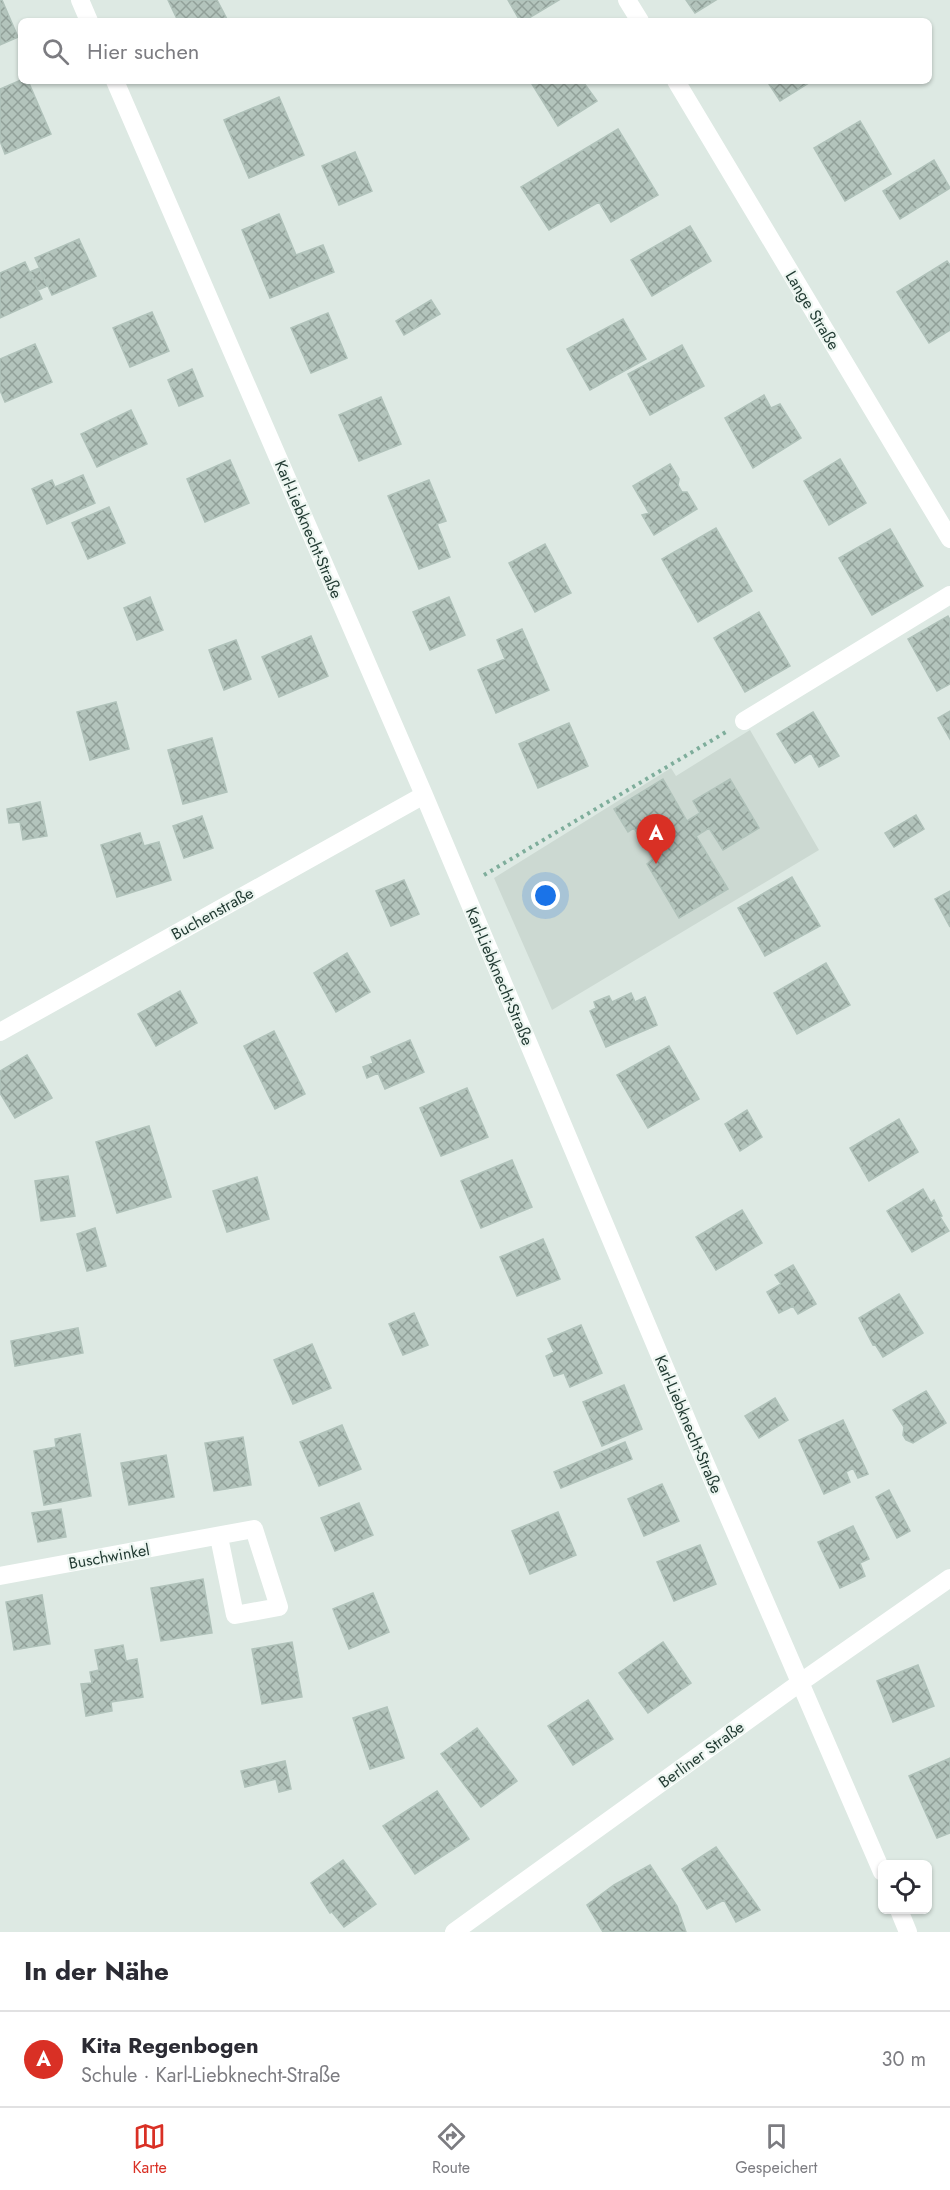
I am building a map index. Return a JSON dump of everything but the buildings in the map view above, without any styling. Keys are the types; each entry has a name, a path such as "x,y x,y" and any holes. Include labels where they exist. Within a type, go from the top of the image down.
{"street":[{"path":"80,0 88,18"},
{"path":"627,0 638,18"},
{"name":"Karl-Liebknecht-Straße","path":"116,84 424,795 697,1444 878,1863"},
{"name":"Lange Straße","path":"678,84 950,539"},
{"path":"744,721 950,595"},
{"name":"Buchenstraße","path":"0,1032 424,795"},
{"name":"Buschwinkel","path":"0,1576 254,1530 279,1607 235,1615 219,1537"},
{"name":"Berliner Straße","path":"454,1932 801,1682 950,1578"},
{"path":"901,1914 908,1932"}],"path":[{"path":"461,884 492,872 744,721"}],"shaded area":[{"path":"750,730 819,850 552,1010 494,878 671,768 676,776"}],"place":[{"name":"Kita Regenbogen","path":"656,864"}]}
